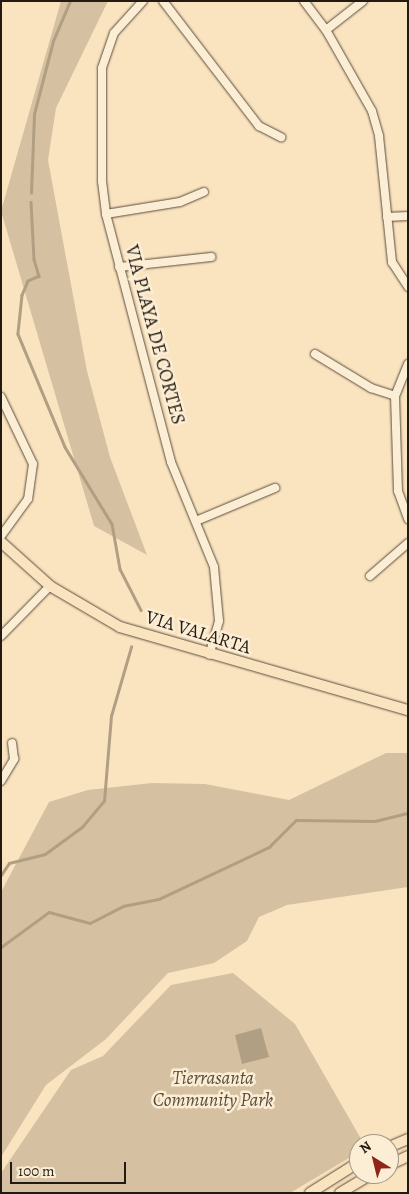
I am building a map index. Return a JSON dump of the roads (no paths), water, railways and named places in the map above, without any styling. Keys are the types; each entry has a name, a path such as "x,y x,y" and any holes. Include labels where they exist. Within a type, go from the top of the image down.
{"main road":[{"name":"VIA VALARTA","path":"1,542 50,586 120,627 209,655 408,710"},
{"path":"314,1192 349,1169"},
{"path":"340,1193 355,1184"}],"street":[{"name":"VIA PLAYA DE CORTES","path":"143,1 125,18 114,32 102,68 106,214 170,462 196,521 220,595 219,621 209,655"},
{"path":"163,1 259,126 281,137"},
{"path":"304,1 326,30 372,111 392,262 408,287"},
{"path":"326,30 363,1"},
{"path":"106,214 180,202 204,192"},
{"path":"387,217 408,216"},
{"path":"119,267 211,257"},
{"path":"315,354 371,388 395,396"},
{"path":"408,364 395,396 398,491 408,519"},
{"path":"1,397 33,464 28,499 1,536"},
{"path":"196,521 275,488"},
{"path":"370,576 408,543"},
{"path":"1,636 50,586"},
{"path":"1,781 14,759 12,743"}],"waterway":[{"path":"31,193 34,114 53,41 70,1"},
{"path":"31,202 34,259 39,276 28,281 22,295 18,334 65,447 112,524 120,569 141,610"},
{"path":"1,875 9,863 45,854 82,827 104,801 111,716 131,647"},
{"path":"1,947 49,912 90,923 123,906 159,899 269,847 296,820 375,821 408,813"}],"park label":[{"name":"Tierrasanta Community Park","path":"213,1090"}]}
